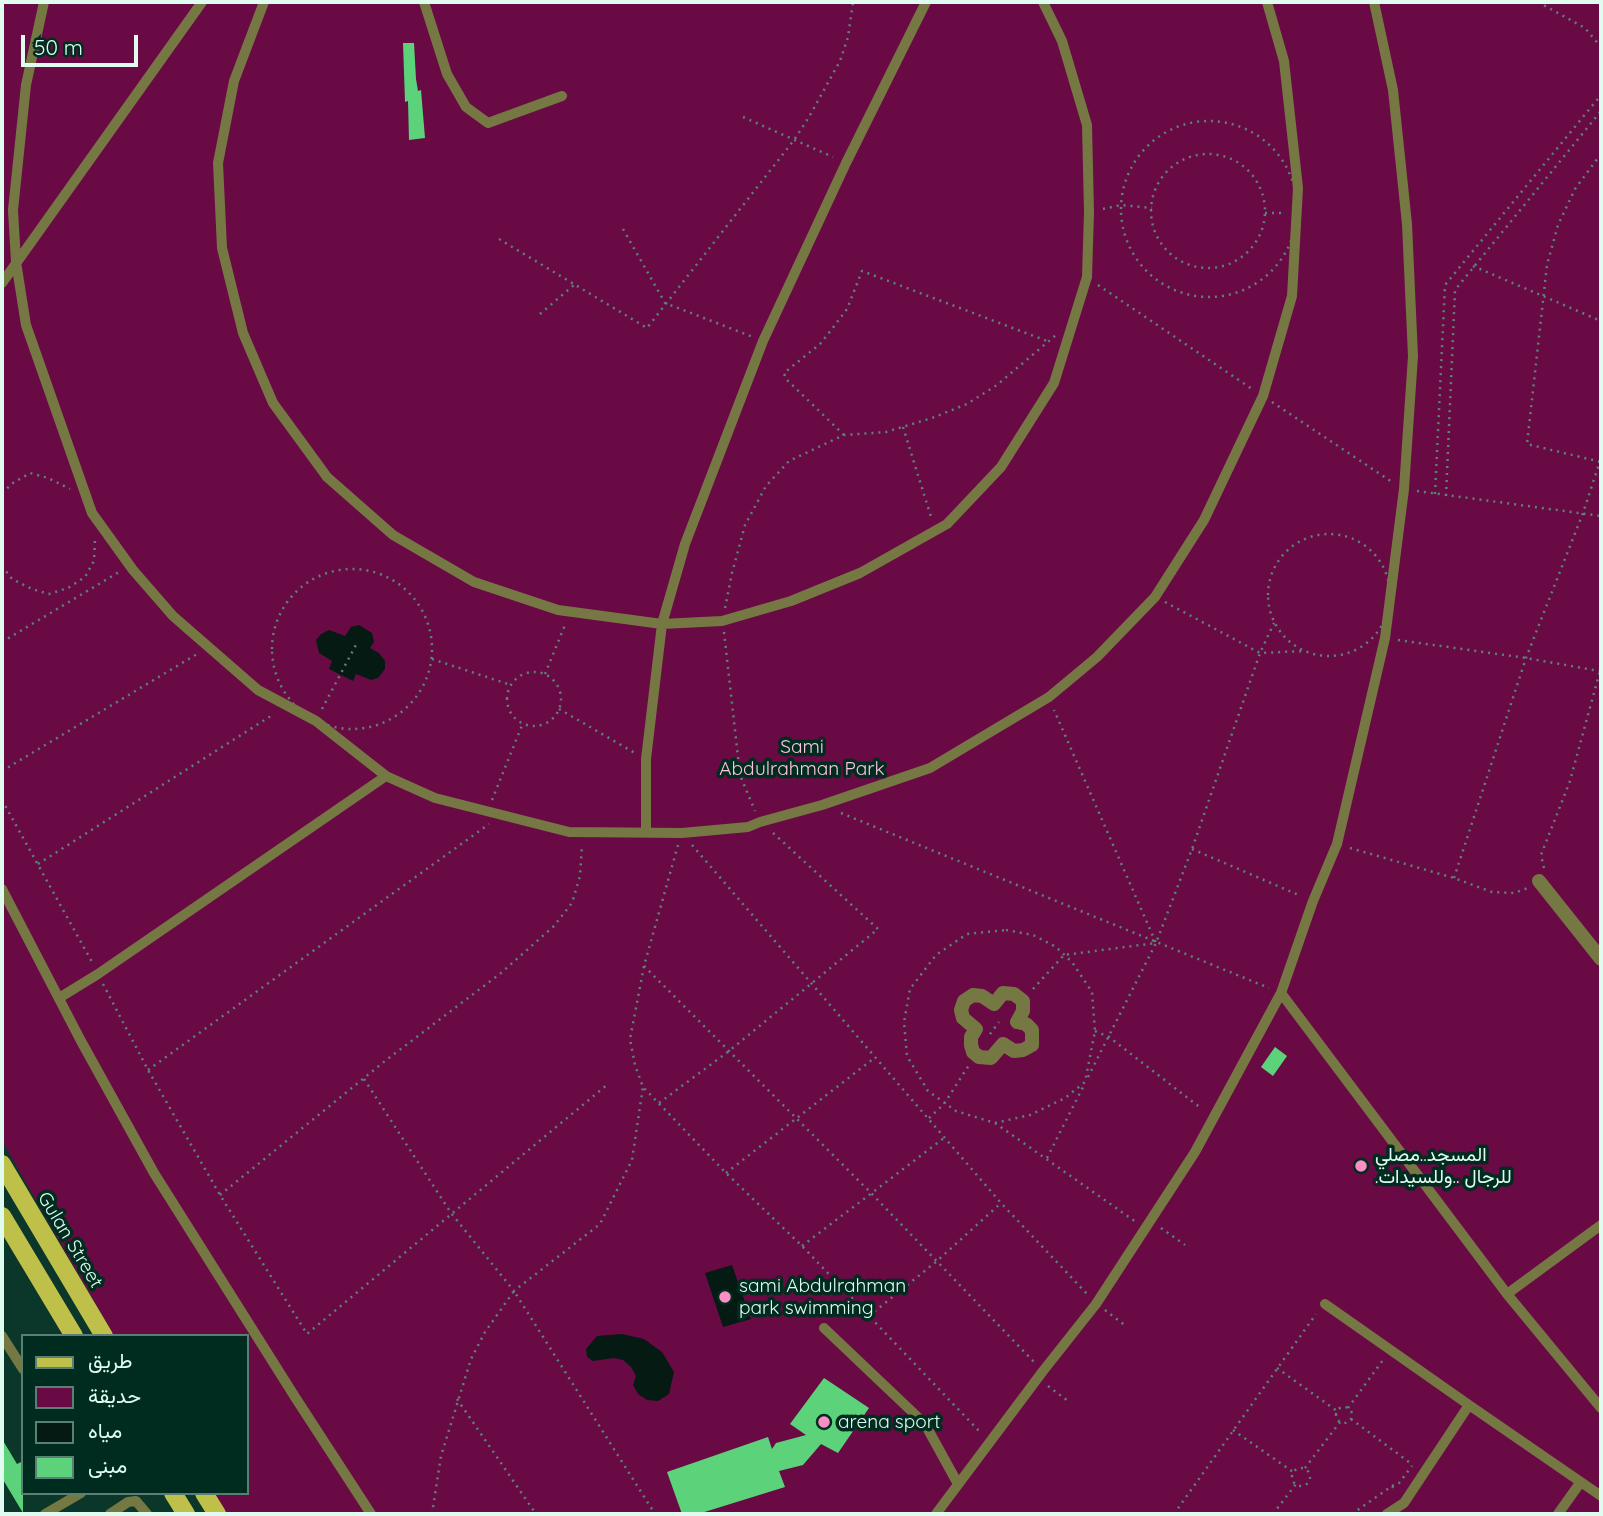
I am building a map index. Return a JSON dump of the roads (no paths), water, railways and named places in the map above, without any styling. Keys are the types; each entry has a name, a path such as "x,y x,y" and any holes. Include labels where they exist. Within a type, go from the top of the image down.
{"main road":[{"name":"Gulan Street","path":"2,1164 103,1334"},
{"path":"2,1216 73,1334"},
{"path":"174,1495 186,1514"},
{"path":"205,1495 217,1514"}],"street":[{"path":"1539,881 1601,958"},
{"path":"1003,993 1014,994 1023,1001 1023,1011 1017,1022 1026,1024 1032,1030 1032,1045 1014,1051 1003,1045 990,1058 976,1055 971,1037 976,1029 963,1018 961,1010 964,1001 973,995 982,996 994,1004 1003,993"}],"lane":[{"path":"44,2 26,85 13,210 16,262 26,325 92,513 130,566 173,616 258,690 316,721 386,776 435,798 569,832 682,833 748,827 930,768 1049,697 1097,657 1155,597 1204,520 1263,396 1292,296 1298,188 1284,61 1267,2"},
{"path":"2,284 202,2"},
{"path":"264,2 234,81 218,163 222,248 243,333 274,403 327,477 393,536 474,582 570,612 662,624 722,621 790,601 860,573 947,524 1001,467 1054,383 1087,277 1087,125 1062,41 1043,2"},
{"path":"424,2 447,74 466,107 488,123 562,96"},
{"path":"646,832 646,759 662,624 685,544 763,341 846,163 926,2"},
{"path":"936,1514 1040,1374 1096,1304 1195,1152 1281,993 1313,901 1337,844 1385,638 1404,489 1413,356 1407,224 1393,90 1374,2"},
{"path":"59,998 386,776"},
{"path":"2,889 154,1173 371,1514"},
{"path":"1281,993 1507,1294 1601,1408"},
{"path":"1507,1294 1601,1225"},
{"path":"1328,1306 1601,1496"},
{"path":"824,1328 925,1424 958,1484"},
{"path":"2,1336 21,1366"},
{"path":"1387,1514 1404,1503 1469,1405"},
{"path":"1558,1514 1580,1483"},
{"path":"44,1514 77,1495"},
{"path":"110,1514 136,1501 147,1514"}],"water":[{"path":"359,625 372,633 374,642 370,648 379,653 385,661 385,669 378,678 371,680 356,674 353,681 329,669 332,661 319,653 316,640 329,630 345,636 351,627"},
{"path":"732,1265 751,1319 723,1327 705,1273"},
{"path":"622,1334 644,1339 662,1352 674,1372 669,1394 658,1401 647,1400 638,1394 633,1385 636,1376 623,1360 614,1358 593,1361 587,1357 586,1349 597,1336"}],"place":[{"name":"المسجد..مصلي .للرجال ..وللسيدات","path":"1361,1166"},
{"name":"sami Abdulrahman park swimming","path":"725,1297"},
{"name":"arena sport","path":"824,1422"}],"park label":[{"name":"Sami Abdulrahman Park","path":"802,758"}]}
